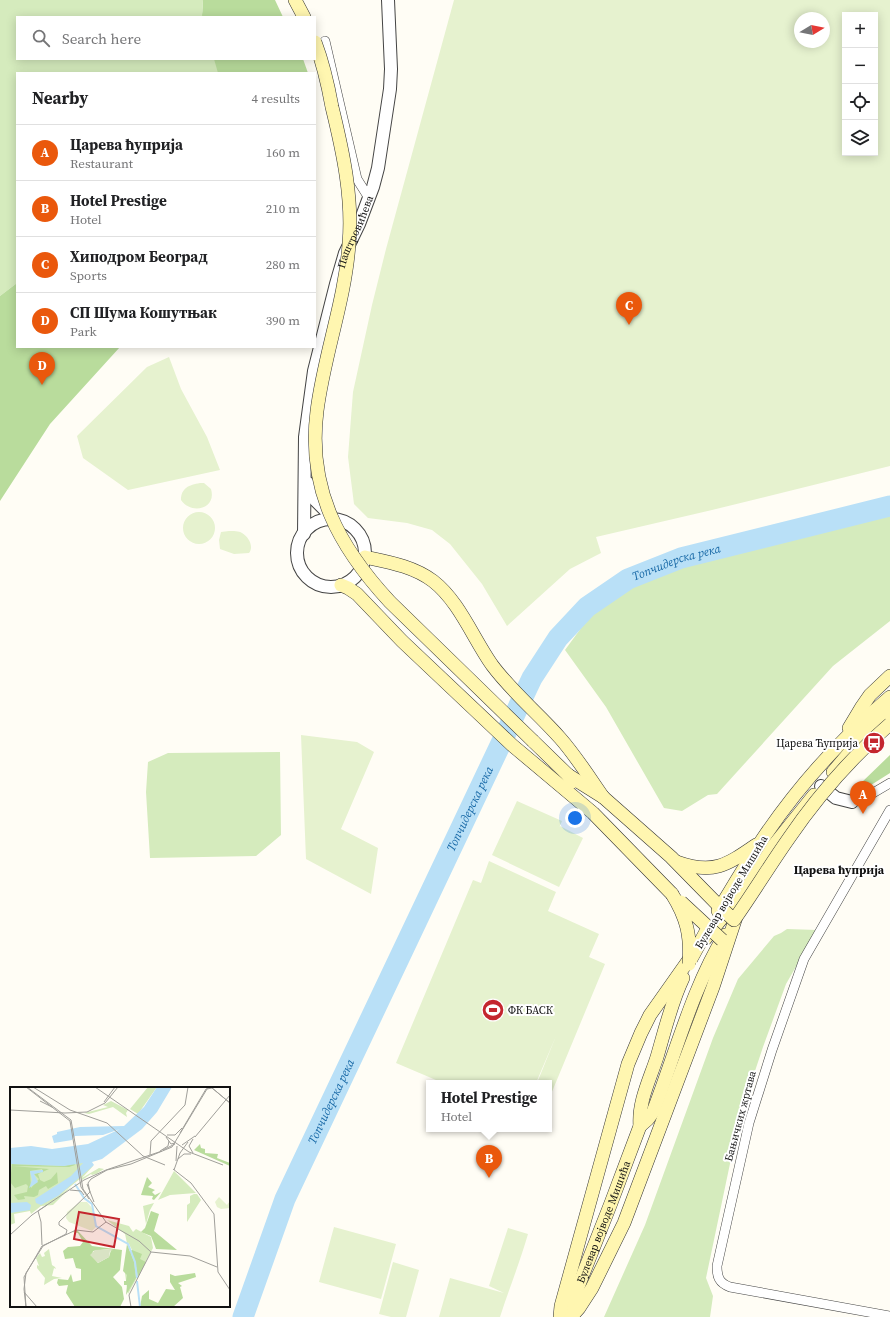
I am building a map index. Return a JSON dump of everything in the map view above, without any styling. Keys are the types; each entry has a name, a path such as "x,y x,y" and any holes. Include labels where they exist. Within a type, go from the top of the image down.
{"main road":[{"path":"295,0 303,16"},
{"path":"320,42 325,77 337,126 345,171 350,212 349,244 346,269 320,393 316,426 316,452 319,472 329,512 338,534 371,582 568,775 593,814"},
{"path":"365,557 407,567 416,571 440,587 453,602 492,665 507,684 561,739 603,796"},
{"path":"341,585 357,594 402,640 512,745 593,814 672,894 722,940"},
{"path":"841,742 866,701 890,676"},
{"name":"Булевар војводе Мишића","path":"566,1317 640,1126 639,1115 641,1106 674,999 689,964 720,907 761,841 796,794 841,742 890,697"},
{"path":"833,772 890,711"},
{"name":"Булевар војводе Мишића","path":"640,1126 648,1119 652,1112 693,1002 722,940 734,920 754,892 788,838 810,808 860,752 890,724"},
{"path":"568,775 603,796 675,861 734,920"},
{"path":"560,1317 561,1306 628,1064 635,1045 650,1015 671,984 718,922 745,890 774,845 821,786"},
{"path":"675,861 701,868 716,867 739,856 761,841"},
{"path":"571,1317 579,1308 592,1288 624,1224 715,981 745,890"},
{"path":"672,894 683,912 687,925 690,943 689,964"}],"street":[{"name":"Паштровићева","path":"304,534 305,437 314,371 323,332 345,253 359,224 373,188 378,168 390,89 391,69 388,0"},
{"path":"320,42 357,179 369,198"},
{"name":"Паштровићева","path":"304,462 310,491 314,500 335,520"},
{"path":"335,520 351,526 359,534 364,546 365,557 356,576 346,583 332,587 323,586 312,581 304,573 299,563 298,554 300,542 308,529 317,522 335,520"},
{"path":"833,772 821,786 836,798 852,802 868,796 890,782"},
{"name":"Бањичких жртава","path":"890,810 804,959 772,1050 749,1123 717,1266 717,1274 720,1281 724,1285 730,1287 890,1316"}],"green space":[{"path":"0,0 203,0 202,12 204,16 16,16 16,60 220,60 225,72 16,72 16,284 0,296"},
{"path":"203,0 275,0 283,16 202,16"},
{"path":"454,0 890,0 890,466 596,537 601,553 570,569 507,626 482,584 450,544 432,530 407,523 368,518 354,504 348,457 353,392 372,305"},
{"path":"214,60 303,60 308,72 218,72"},
{"path":"16,284 16,348 119,348 50,424 0,501 0,296"},
{"path":"169,357 181,389 207,437 220,470 128,490 83,458 77,436 147,367"},
{"path":"204,483 211,489 212,496 210,501 202,508 185,505 181,500 184,490 189,486"},
{"path":"196,512 202,512 212,519 215,528 214,534 208,541 202,544 196,544 186,537 183,531 183,525 190,515"},
{"path":"890,513 890,621 833,666 717,794 708,795 682,811 664,808 606,707 565,650 606,594 724,553"},
{"path":"221,532 241,532 247,537 251,545 249,553 234,554 220,549 219,540"},
{"path":"301,735 357,742 374,752 341,829 378,848 371,894 306,859"},
{"path":"280,752 281,835 256,856 150,858 146,792 148,762 168,753"},
{"path":"890,755 890,773 871,785 862,786 861,783"},
{"path":"517,801 562,821 559,828 560,826 583,838 559,887 492,855"},
{"name":"ФК БАСК","path":"489,861 556,892 548,911 599,934 589,957 605,964 552,1092 552,1080 538,1080 556,1036 537,1080 436,1080 396,1063 473,880 481,883"},
{"path":"787,929 817,930 786,984 740,1116 706,1278 713,1296 710,1317 604,1317 645,1225 713,1038 738,979 774,936"},
{"path":"334,1227 396,1244 381,1299 319,1282"},
{"path":"508,1228 528,1234 500,1317 439,1317 450,1278 504,1293 489,1286"},
{"path":"393,1262 419,1270 406,1317 391,1317 379,1314"}],"waterway":[{"name":"Топчидерска река","path":"243,1317 285,1199 532,678 558,638 587,607 628,579 681,558 890,506"}],"place":[{"name":"Хиподром Београд","path":"629,325"},
{"name":"СП Шума Кошутњак","path":"42,385"},
{"name":"Царева Ћуприја","path":"874,743"},
{"name":"Царева ћуприја","path":"863,814"},
{"name":"ФК БАСК","path":"493,1010"},
{"name":"Hotel Prestige","path":"489,1178"}],"district":[{"name":"Царева ћуприја","path":"839,870"}]}
